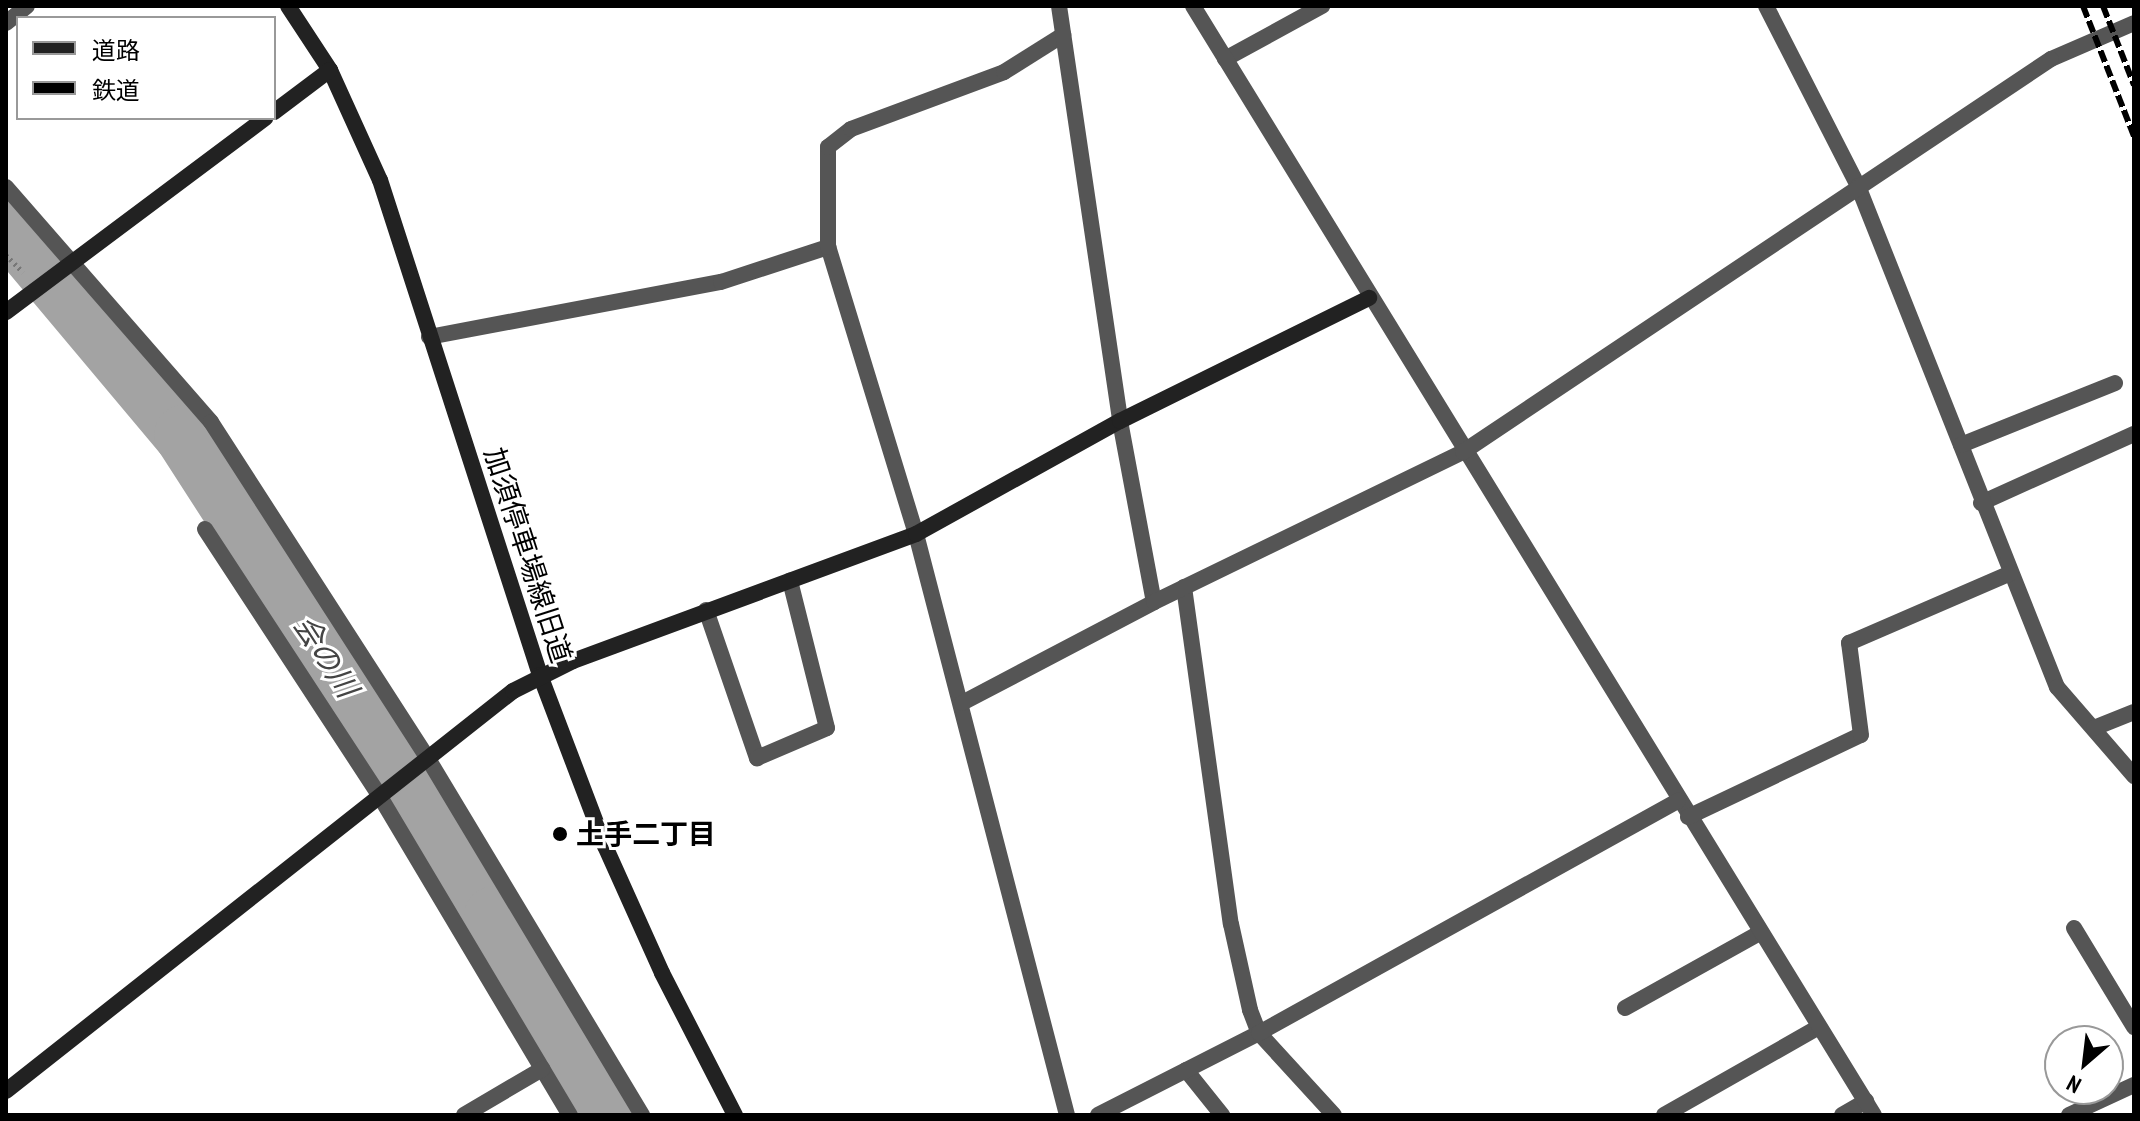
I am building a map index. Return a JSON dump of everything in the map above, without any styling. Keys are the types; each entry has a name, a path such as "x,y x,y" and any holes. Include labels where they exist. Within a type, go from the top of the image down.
{"street":[{"path":"6,23 27,6"},
{"name":"加須停車場線旧道","path":"288,6 330,70 380,180 540,675 612,861 735,1115"},
{"path":"1059,6 1120,421 1154,602"},
{"path":"1193,6 1463,452 1870,1108 1842,1115"},
{"path":"1225,59 1322,6"},
{"path":"1766,6 1858,186 1981,503 2057,687 2134,776"},
{"path":"962,703 1154,602 1463,452 2051,59 2134,23"},
{"path":"1063,35 1004,72 837,136 825,161 828,247 916,534 1067,1115"},
{"path":"276,110 330,70"},
{"path":"6,312 262,120"},
{"path":"6,187 69,264 211,422 642,1115"},
{"path":"429,337 721,282 828,247"},
{"path":"6,1091 423,759 540,675 706,610 916,534 1120,421 1369,298"},
{"path":"1961,445 2115,383"},
{"path":"1981,503 2134,434"},
{"path":"205,529 381,793 570,1115"},
{"path":"1688,817 1861,735 1849,643 2011,573"},
{"path":"706,610 757,758 827,728 790,581"},
{"path":"1184,587 1231,924 1259,1033 1334,1115"},
{"path":"2094,728 2134,712"},
{"path":"1098,1115 1259,1033 1678,801"},
{"path":"2074,928 2134,1027"},
{"path":"1625,1008 1760,933"},
{"path":"1664,1115 1819,1027"},
{"path":"464,1115 542,1069"},
{"path":"1186,1070 1222,1115"},
{"path":"2069,1115 2134,1085"}],"waterway":[{"name":"会の川","path":"6,223 184,435 494,916 611,1115"}],"railway":[{"path":"2083,6 2134,136"},
{"path":"2103,6 2134,85"}],"place":[{"name":"土手二丁目","path":"560,834"}]}
